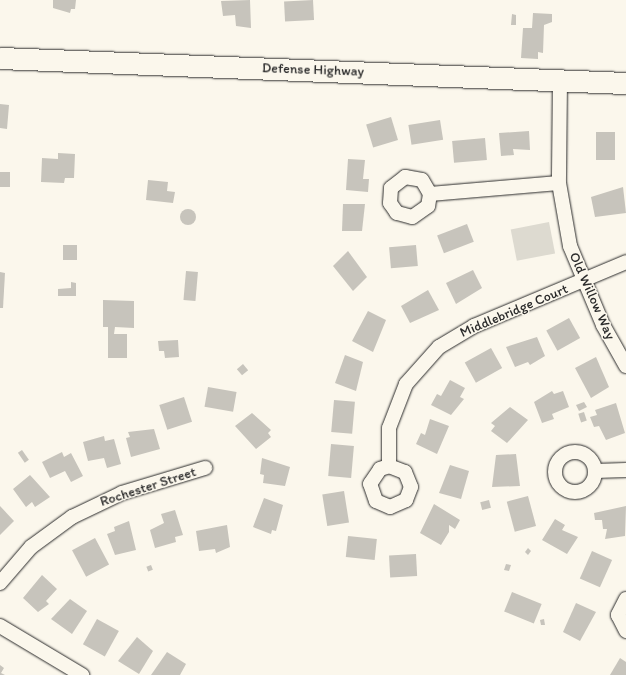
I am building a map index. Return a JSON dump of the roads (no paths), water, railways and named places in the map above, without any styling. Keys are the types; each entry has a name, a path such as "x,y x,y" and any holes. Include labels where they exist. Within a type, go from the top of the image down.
{"main road":[{"name":"Defense Highway","path":"0,58 626,82"}],"street":[{"name":"Old Willow Way","path":"560,80 559,183 570,246 583,281 626,366"},
{"path":"430,194 559,183"},
{"name":"Middlebridge Court","path":"389,466 390,428 396,406 420,364 455,335 626,262"},
{"name":"Rochester Street","path":"0,583 30,548 72,516 122,493 205,468"},
{"path":"595,471 626,470"},
{"path":"626,599 618,615 626,631"},
{"path":"0,626 82,675"}]}
